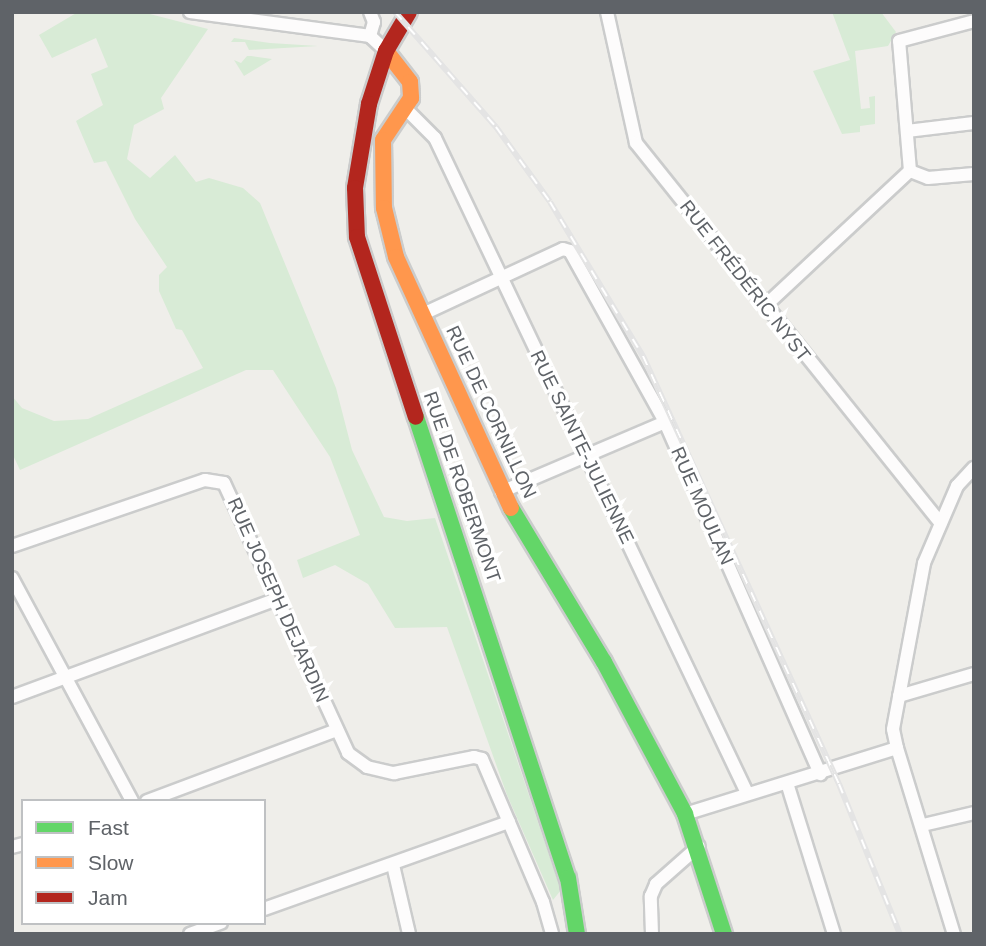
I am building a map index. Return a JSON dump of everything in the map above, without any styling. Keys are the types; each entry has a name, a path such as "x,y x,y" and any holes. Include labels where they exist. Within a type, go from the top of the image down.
{"main road":[{"name":"RUE DE ROBERMONT","path":"409,12 386,51 369,104 357,173 357,237 568,878 577,934"},
{"path":"386,51 410,82 411,98 405,108"},
{"name":"RUE DE CORNILLON","path":"405,108 383,140 384,208 396,257 501,492 604,662 685,814 699,846 724,934"}],"street":[{"path":"190,12 281,18 370,36 386,51"},
{"path":"370,12 374,22 370,36"},
{"name":"RUE FRÉDÉRIC NYST","path":"607,12 636,143 940,523"},
{"path":"765,306 909,172 899,41 974,20"},
{"name":"RUE SAINTE-JULIENNE","path":"405,108 435,138 747,793"},
{"path":"907,131 974,123"},
{"path":"909,172 928,178 974,174"},
{"name":"RUE MOULAN","path":"500,277 567,248 665,422 820,774"},
{"path":"423,314 500,277"},
{"path":"501,492 665,422"},
{"path":"954,934 893,729 924,563 957,486 974,468"},
{"name":"RUE JOSEPH DEJARDIN","path":"12,546 205,480 218,481 230,493 337,730 356,760 379,772 482,759 509,822"},
{"path":"12,578 131,799"},
{"path":"12,697 277,599"},
{"path":"899,696 974,674"},
{"path":"152,799 337,730"},
{"path":"685,814 897,748"},
{"path":"787,783 834,934"},
{"path":"923,825 974,813"},
{"path":"266,908 509,822 552,934"},
{"path":"652,934 651,896 656,884 699,846"},
{"path":"393,865 409,934"},
{"path":"192,934 216,925"}],"green space":[{"path":"78,12 142,12 208,29 161,98 164,109 134,125 127,159 150,178 175,155 196,182 209,178 243,188 260,203 336,388 352,450 384,517 407,521 435,518 561,890 553,900 507,795 447,627 395,628 368,584 335,565 303,578 297,560 360,535 330,457 273,370 246,370 20,470 12,453 12,396 22,408 54,421 88,419 203,368 182,330 176,329 159,291 159,275 167,267 135,219 106,161 94,163 76,121 103,105 91,74 108,67 96,38 52,58 39,35"},
{"path":"832,12 881,12 896,32 888,46 855,51 861,109 870,108 869,97 875,96 875,124 860,126 860,132 842,134 813,71 850,60"},
{"path":"234,38 318,46 249,50 245,42 231,42"},
{"path":"247,56 272,59 244,76 234,60 241,63"}],"railway":[{"path":"395,12 496,127 550,202 643,356 839,784 900,934"}],"traffic: fast":[{"path":"416,417 568,878 577,934"},
{"path":"511,508 604,662 685,814 724,934"}],"traffic: slow":[{"path":"386,51 410,82 411,98 383,140 384,208 396,257 511,508"}],"traffic: jam":[{"path":"409,12 386,51 369,104 355,188 357,237 416,417"}]}
